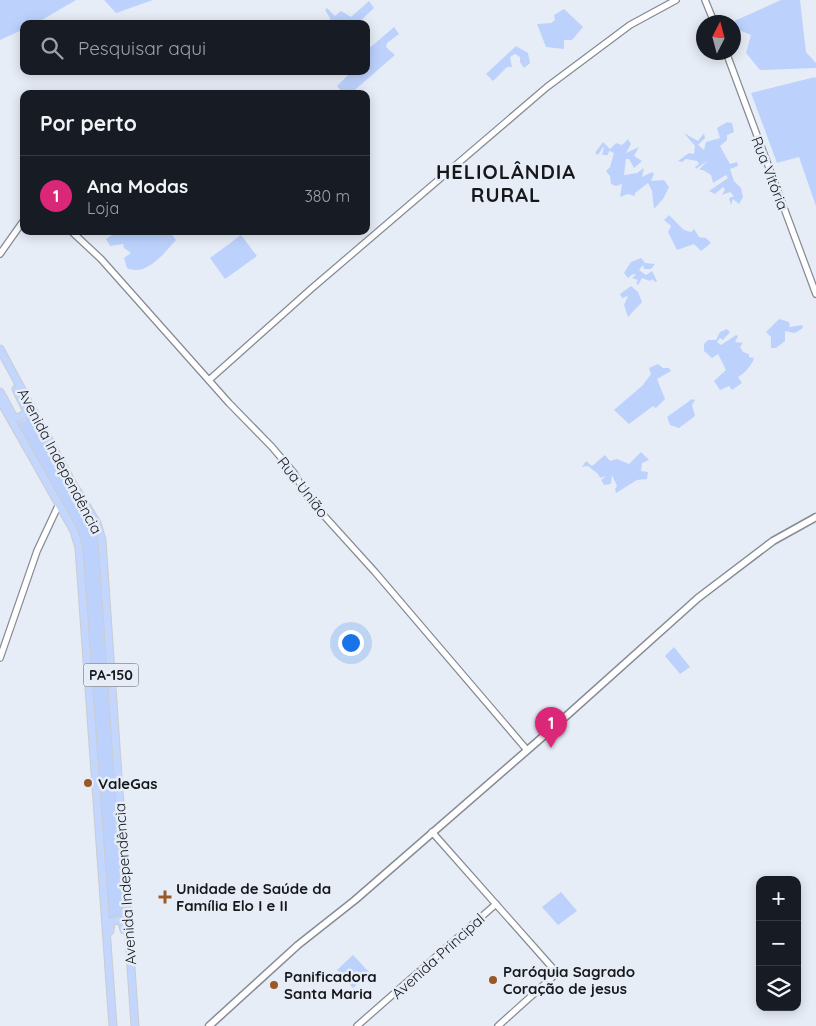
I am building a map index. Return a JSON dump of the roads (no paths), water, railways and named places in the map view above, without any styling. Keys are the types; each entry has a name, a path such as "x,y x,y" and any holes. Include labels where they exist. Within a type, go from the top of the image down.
{"main road":[{"name":"Avenida Independência","path":"0,349 70,479 97,523 102,540 135,1026"},
{"path":"0,355 26,410 23,416 16,418 13,416 0,392"},
{"name":"Avenida Independência","path":"0,400 74,531 81,555 113,1026"},
{"path":"209,1026 218,1023 298,945 355,900 698,598 774,540 816,517"},
{"path":"110,987 112,977 109,926 114,920 120,920 124,925 128,971 132,982"}],"street":[{"path":"209,380 310,289 547,86 630,25 676,0"},
{"path":"705,0 711,15"},
{"name":"Rua Vitória","path":"729,60 816,294"},
{"path":"0,254 20,226"},
{"name":"Rua União","path":"75,235 101,259 286,463 308,498 375,572 527,750"},
{"path":"0,658 34,558 59,504"},
{"path":"432,832 557,973 498,1026"},
{"name":"Avenida Principal","path":"357,1026 496,904"}],"place":[{"name":"Ana Modas","path":"551,748"},
{"name":"ValeGas","path":"88,783"},
{"name":"Unidade de Saúde da Família Elo I e II","path":"165,897"},
{"name":"Paróquia Sagrado Coração de jesus","path":"493,980"},
{"name":"Panificadora Santa Maria","path":"274,985"}],"district":[{"name":"HELIOLÂNDIA RURAL","path":"506,182"}]}
